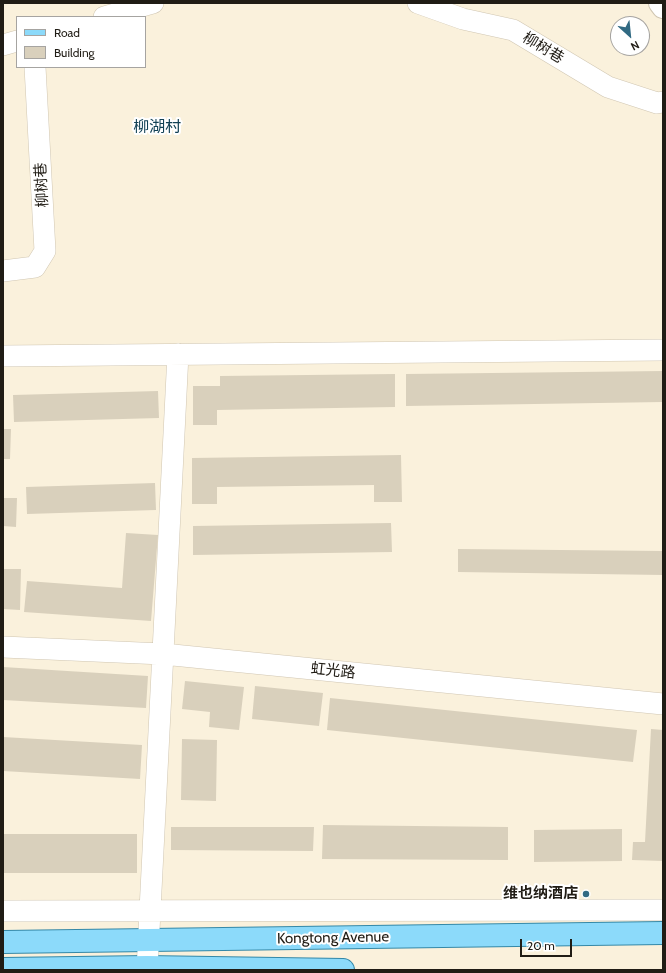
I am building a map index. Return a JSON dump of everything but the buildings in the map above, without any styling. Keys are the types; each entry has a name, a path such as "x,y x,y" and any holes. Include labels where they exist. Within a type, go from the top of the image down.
{"main road":[{"name":"Kongtong Avenue","path":"3,942 663,933"},
{"name":"Kongtong Avenue","path":"3,969 147,968 343,970"}],"street":[{"path":"108,16 153,3"},
{"name":"柳树巷","path":"418,3 463,20 513,30 608,87 657,103 663,102"},
{"path":"660,3 663,7"},
{"path":"3,45 16,41"},
{"name":"柳树巷","path":"3,271 35,267 45,251 35,68"},
{"path":"3,356 663,350"},
{"path":"147,968 178,354"},
{"name":"虹光路","path":"3,648 163,654 663,704"},
{"path":"3,911 663,910"}],"place":[{"name":"维也纳酒店","path":"586,894"}],"district":[{"name":"柳湖村","path":"157,127"}]}
